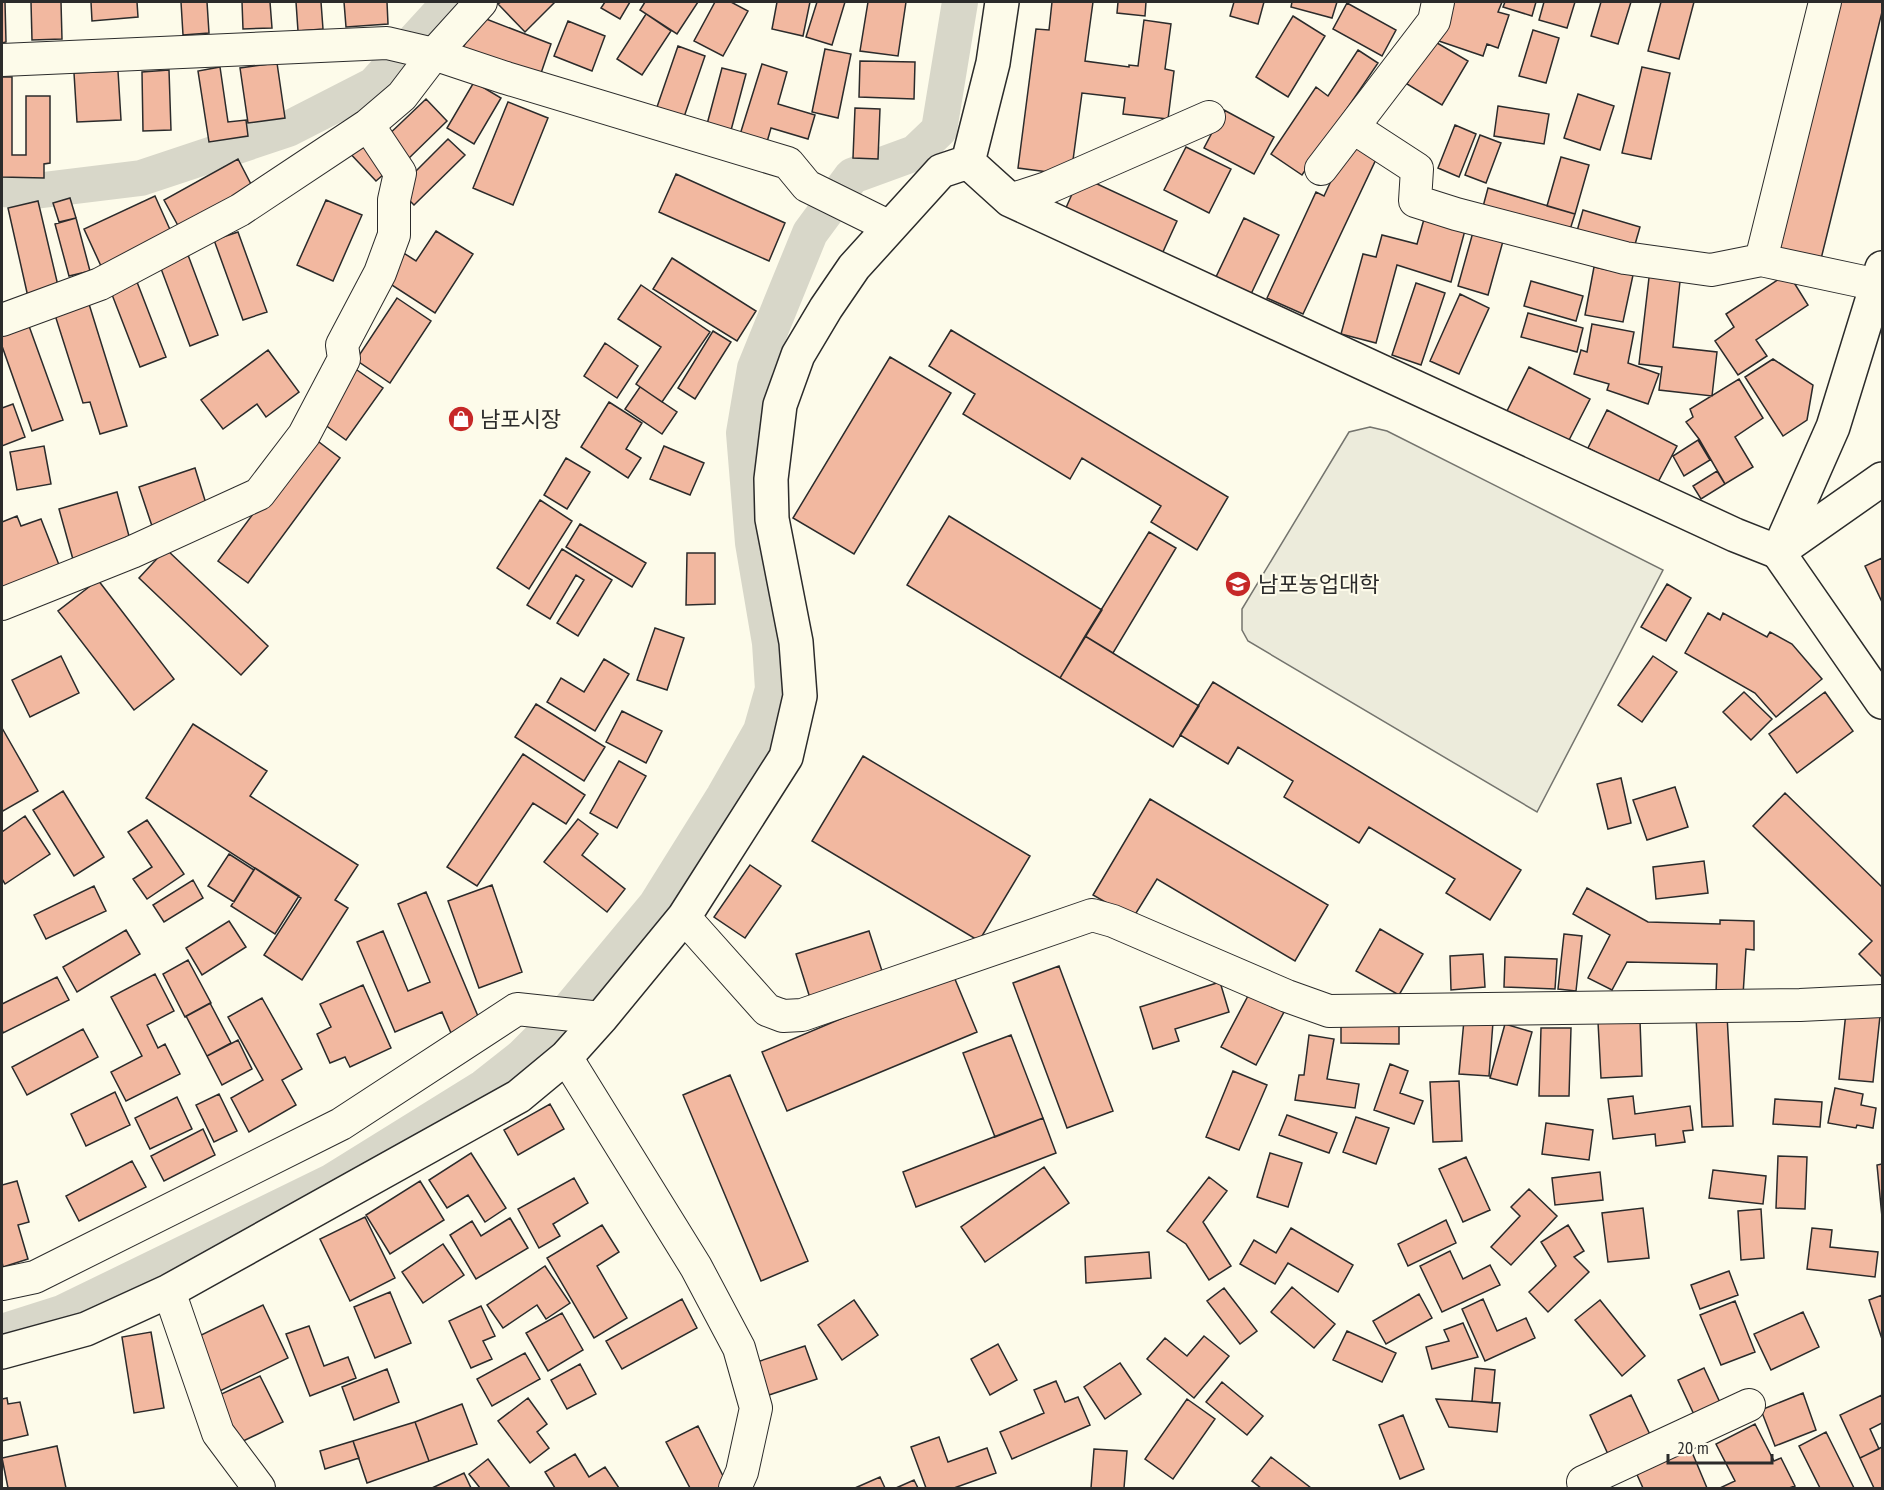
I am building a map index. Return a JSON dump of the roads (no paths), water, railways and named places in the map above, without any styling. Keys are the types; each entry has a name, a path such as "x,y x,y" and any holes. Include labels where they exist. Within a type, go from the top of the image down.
{"street":[{"path":"2,320 100,284 240,210 368,125 402,96 434,54 481,2"},
{"path":"968,162 993,63 1002,2"},
{"path":"1321,169 1434,21 1437,2"},
{"path":"1761,260 1825,2"},
{"path":"2,60 387,44 434,54 788,163 807,186 890,227"},
{"path":"1010,200 1047,188 1209,117"},
{"path":"2,604 132,552 259,494 304,435 344,360 342,345 380,273 394,235 394,200 400,173 368,125"},
{"path":"1354,128 1417,170 1415,201 1456,214 1626,258 1711,270 1761,260 1880,276 1833,427 1778,552"},
{"path":"968,162 1010,200 1724,530 1778,552 1872,669 1882,702"},
{"path":"2,1352 86,1329 169,1292 519,1096 566,1058 593,1017 684,916 786,757 800,696 796,642 772,519 771,479 780,405 798,355 854,267 941,171 968,162"},
{"path":"1778,552 1882,479"},
{"path":"684,916 767,1010 783,1016 802,1015 1092,915 1113,921 1287,996 1329,1011 1800,1005 1882,1000"},
{"path":"2,1284 35,1277 341,1124 517,1009 593,1017"},
{"path":"566,1058 696,1267 739,1348 756,1408 742,1472 735,1488"},
{"path":"169,1292 218,1433 259,1488"},
{"path":"1586,1488 1583,1482 1749,1406"}],"waterway":[{"path":"2,189 35,191 141,178 288,129 374,85 450,2"},
{"path":"2,1332 62,1313 331,1182 484,1087 522,1057 567,1012 656,905 724,796 761,731 773,689 770,643 753,543 744,433 755,368 810,233 852,176 915,153 939,130 960,2"}],"place":[{"name":"남포시장","path":"461,419"},
{"name":"남포농업대학","path":"1238,584"}]}
